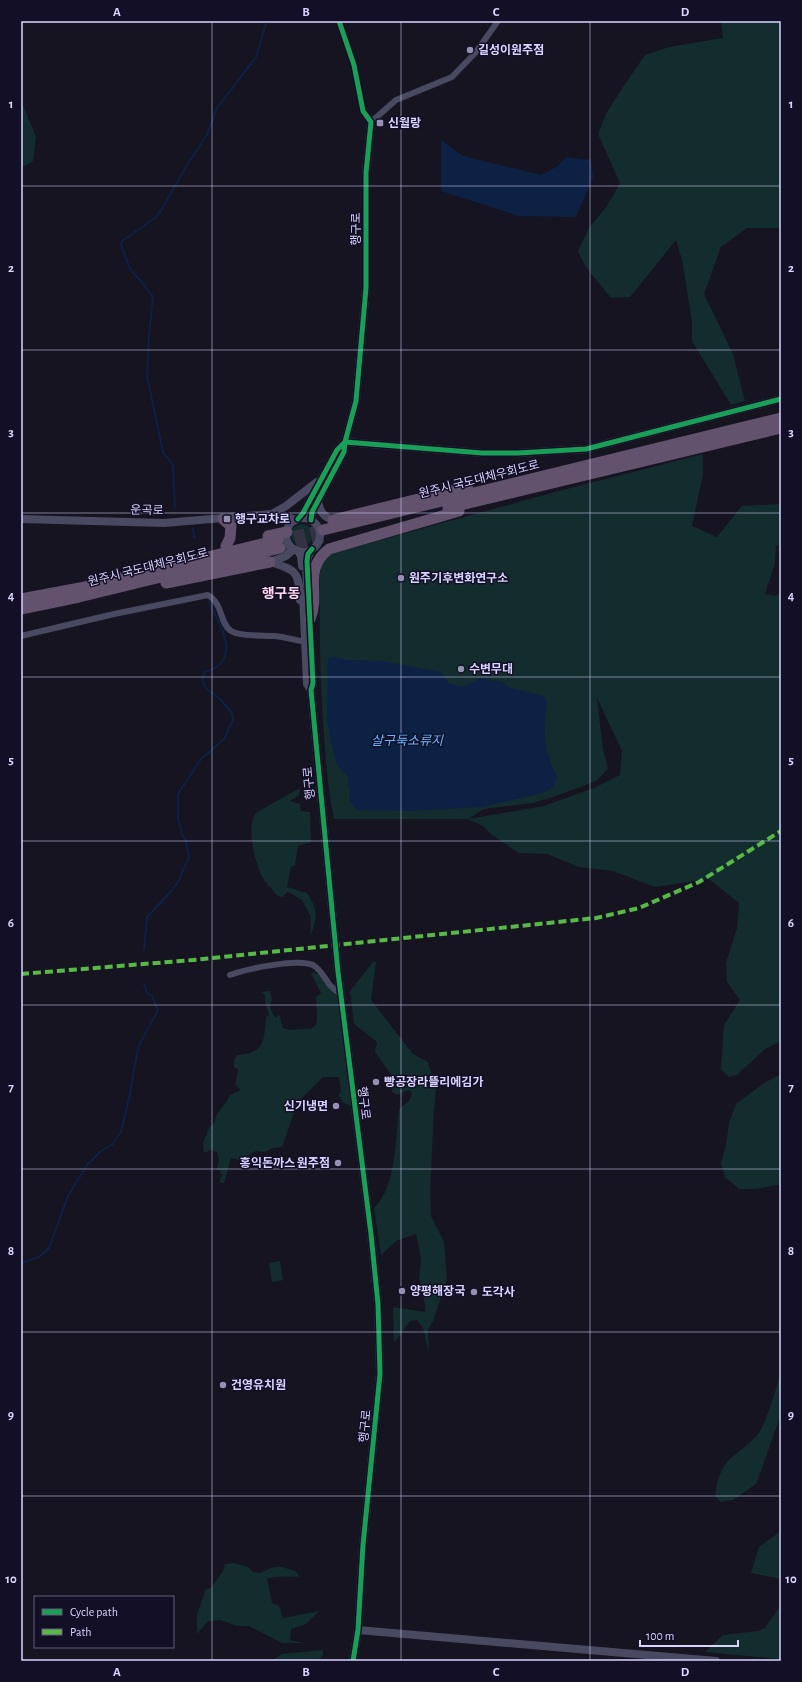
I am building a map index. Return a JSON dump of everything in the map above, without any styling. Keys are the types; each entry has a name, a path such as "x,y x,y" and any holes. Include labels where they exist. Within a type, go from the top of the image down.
{"highway":[{"name":"원주시 국도대체우회도로","path":"503,490 781,418"},
{"name":"원주시 국도대체우회도로","path":"319,528 503,490 781,428"},
{"path":"333,520 451,491 503,490"},
{"path":"313,548 329,549 458,512 503,490"},
{"path":"223,519 231,526 230,538 226,546"},
{"path":"79,593 94,580 288,529"},
{"path":"21,599 79,593 279,544"},
{"path":"307,619 313,611 314,568 321,555 329,549"},
{"path":"79,593 97,598 270,562"},
{"name":"원주시 국도대체우회도로","path":"21,609 79,593"}],"street":[{"name":"행구로","path":"319,528 312,512 344,452 345,442 356,401 366,288 366,173 370,122 363,111 354,65 339,21"},
{"path":"370,122 396,100 452,77 476,52 498,21"},
{"path":"288,529 303,513 337,450 345,442 482,453 518,453 586,449 781,399"},
{"path":"272,514 286,506 321,480"},
{"path":"318,502 321,512 327,518 333,520"},
{"path":"272,514 297,520 307,518 319,528 320,535 313,548 304,552 296,550 288,542 287,523 272,514"},
{"name":"운곡로","path":"21,519 164,523 272,514"},
{"path":"319,528 333,520"},
{"name":"행구로","path":"311,690 306,684 305,642 307,619 307,561 308,554 313,548"},
{"name":"행구로","path":"296,550 302,560 313,683 311,690 340,995 371,1234 378,1304 380,1374 363,1546 358,1630 352,1661"},
{"path":"270,562 286,556 296,550"},
{"path":"270,562 286,567 296,574 298,578 301,612 307,619"},
{"path":"21,636 114,614 208,595 216,600 224,622 231,631 241,634 276,636 305,642"},
{"path":"230,975 240,971 297,962 312,965 322,972 330,985 340,995"},
{"path":"358,1630 716,1661"}],"green space":[{"path":"721,21 781,21 781,228 747,228 721,247 704,294 733,354 745,401 731,405 692,341 692,321 682,260 676,240 630,297 611,298 585,266 578,251 589,228 607,206 620,183 598,134 606,114 645,55 669,47 723,38"},
{"path":"21,100 36,137 33,161 21,168"},
{"path":"703,454 703,475 692,526 717,537 742,506 781,504 781,545 776,546 775,563 765,594 776,596 781,591 781,1042 765,1049 737,1075 729,1077 721,1069 724,1025 740,1000 727,982 726,963 737,928 739,903 709,879 655,887 613,871 579,867 547,854 519,853 492,835 483,826 467,819 334,819 327,776 322,705 320,660 321,565 330,554 555,492","holes":["597,698 622,751 620,775 596,787 544,806 468,819 484,809 533,803 596,781 608,769 603,750"]},
{"path":"302,524 306,525 312,531 312,539 306,545 302,546 298,545 292,539 291,535 292,531 298,525"},
{"path":"300,788 299,795 290,801 300,804 301,811 310,812 311,842 298,846 295,865 291,867 287,887 307,893 313,904 316,914 310,936 311,917 302,900 288,892 282,897 276,895 264,880 255,856 251,835 253,818 257,812"},
{"path":"373,962 376,962 371,1000 413,1054 428,1062 436,1089 430,1193 431,1216 444,1242 447,1279 433,1321 428,1330 429,1354 423,1328 417,1320 410,1321 394,1343 393,1307 425,1312 425,1304 419,1279 421,1258 416,1234 396,1241 381,1255 374,1208 382,1199 391,1175 394,1162 399,1109 409,1101 412,1094 409,1090 397,1095 392,1092 393,1077 375,1052 377,1042 354,1024 350,991"},
{"path":"313,972 318,974 339,996 353,1107 342,1102 341,1098 338,1096 341,1091 339,1077 323,1077 298,1102 282,1147 273,1148 264,1152 256,1151 239,1160 231,1158 224,1183 219,1182 222,1175 219,1170 216,1170 219,1161 217,1152 211,1150 204,1153 203,1143 209,1128 214,1123 217,1114 230,1095 241,1090 235,1085 238,1070 234,1067 234,1061 237,1055 253,1052 258,1048 263,1039 266,1017 269,1015 265,1002 265,995 262,992 270,991 272,1000 270,1005 271,1009 276,1018 279,1014 283,1028 290,1030 310,1029 316,1025 316,997 321,993 311,974"},
{"path":"781,1074 781,1184 757,1189 739,1189 725,1177 721,1163 729,1123 736,1104 764,1083"},
{"path":"280,1261 283,1280 272,1282 269,1263"},
{"path":"781,1370 781,1414 756,1484 733,1500 720,1502 715,1495 721,1471 730,1459 752,1441 761,1430 778,1384"},
{"path":"781,1531 781,1579 751,1573 759,1547"},
{"path":"234,1563 248,1567 253,1572 261,1573 271,1568 279,1567 297,1572 299,1577 267,1578 272,1603 279,1606 283,1618 319,1611 306,1624 291,1629 290,1640 304,1643 282,1643 249,1626 237,1626 220,1620 208,1621 197,1634 197,1614 206,1589 211,1588 223,1571 225,1564"},
{"path":"781,1605 781,1659 705,1652 723,1635 757,1631 765,1628"},
{"path":"323,1650 323,1655 318,1661 271,1661 282,1654"}],"water":[{"path":"441,140 463,156 541,175 558,166 566,157 591,160 593,177 576,217 519,216 441,191"},
{"name":"살구둑소류지","path":"334,657 347,660 381,661 441,672 449,684 464,687 480,678 502,682 510,688 544,696 547,702 545,740 549,758 557,777 554,786 543,793 481,807 410,811 357,810 349,800 350,788 348,787 348,777 337,765 327,719 328,659"}],"waterway":[{"path":"175,508 173,465 163,452 147,376 153,297 130,269 121,245 122,241 155,218 160,212 187,165 207,135 217,108 256,57 266,24"},
{"path":"193,528 194,538"},
{"path":"144,949 147,917 178,882 189,857 186,841 182,834 178,819 178,794 201,759 224,739 233,720 232,713 221,700 206,688 202,680 205,672 219,665 224,658 226,651 224,634 209,602"},
{"path":"21,1263 39,1257 49,1248 68,1196 87,1165 101,1151 113,1144 121,1132 129,1099 138,1047 158,1010 152,996 147,993 144,984"}],"tunnel":[{"path":"278,540 318,531"},
{"path":"280,548 325,537"}],"marked path":[{"path":"21,974 193,960 596,918 639,908 699,882 781,831"}],"cycle path":[{"path":"311,520 312,512 344,452 345,442 356,401 366,288 366,173 371,122 363,111 354,65 339,21"},
{"path":"298,519 303,513 337,450 345,442 482,453 518,453 586,449 781,399"},
{"path":"312,549 308,554 307,561 313,683 311,690 338,972 371,1234 378,1304 380,1374 363,1545 358,1630 353,1661"}],"place":[{"name":"길성이원주점","path":"470,50"},
{"name":"신월랑","path":"380,123"},
{"name":"행구교차로","path":"227,519"},
{"name":"원주기후변화연구소","path":"401,578"},
{"name":"수변무대","path":"461,669"},
{"name":"빵공장라뜰리에김가","path":"376,1082"},
{"name":"신기냉면","path":"336,1106"},
{"name":"홍익돈까스 원주점","path":"338,1163"},
{"name":"양평해장국","path":"402,1291"},
{"name":"도각사","path":"474,1292"},
{"name":"건영유치원","path":"223,1385"}],"district":[{"name":"행구동","path":"281,594"}]}
